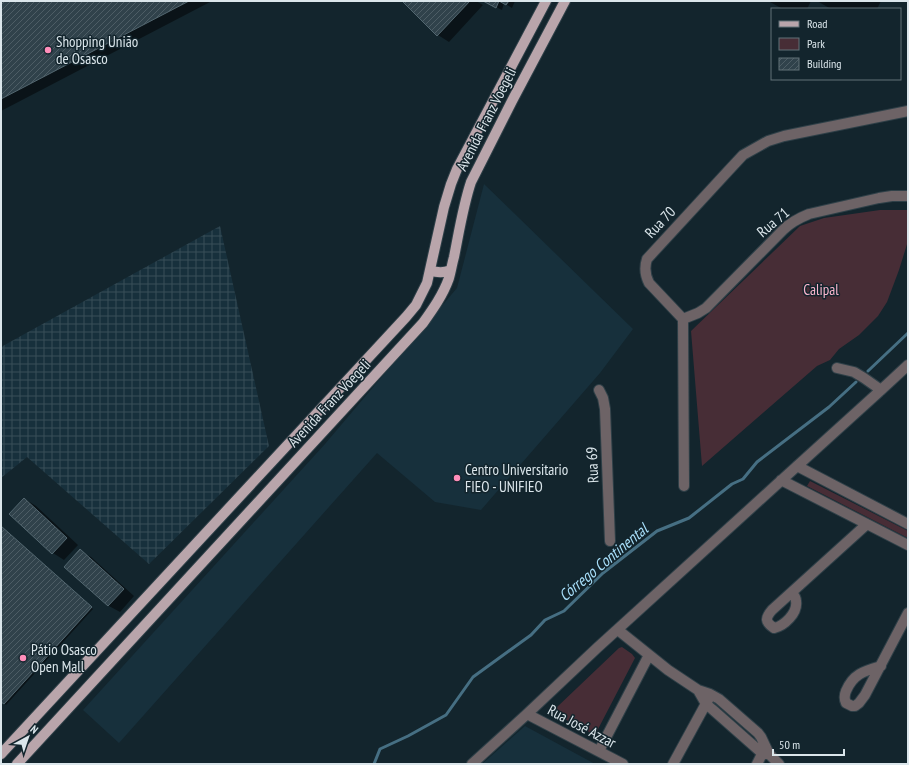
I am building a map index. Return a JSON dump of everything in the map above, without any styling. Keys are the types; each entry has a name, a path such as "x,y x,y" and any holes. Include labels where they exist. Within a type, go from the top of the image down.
{"main road":[{"name":"Avenida Franz Voegeli","path":"1,754 416,305 427,284 444,207 457,169 546,1"},
{"name":"Avenida Franz Voegeli","path":"17,764 423,323 443,291 449,278 466,196 471,182 565,1"},
{"path":"489,145 498,120 496,109 492,104"},
{"path":"430,270 441,273 451,270"},
{"path":"427,284 443,291"}],"street":[{"name":"Rua 70","path":"683,319 649,283 646,277 645,265 647,259 743,155 768,141 784,136 908,111"},
{"name":"Rua 71","path":"683,319 706,308 783,230 795,220 809,214 879,198 907,196"},
{"path":"683,319 684,486"},
{"path":"472,764 908,365"},
{"path":"838,368 854,372 882,390"},
{"name":"Rua 69","path":"598,390 603,398 605,409 610,541"},
{"path":"797,466 908,524"},
{"path":"781,480 908,545"},
{"path":"792,592 867,524"},
{"path":"881,666 908,613"},
{"path":"618,630 668,670 698,690 719,699 758,733 766,751"},
{"path":"599,751 649,655"},
{"path":"698,690 706,704 717,715 766,751 779,764"},
{"path":"673,764 710,694"},
{"name":"Rua José Azzar","path":"527,714 623,764"},
{"path":"757,764 766,751"}],"shaded area":[{"name":"Centro Universitario FIEO - UNIFIEO","path":"484,184 633,329 600,373 481,510 435,502 377,453 119,743 83,710 325,444 457,288"},
{"path":"220,226 269,446 149,564 27,457 1,478 1,347"},
{"path":"525,726 595,764 482,764"}],"green space":[{"name":"Calipal","path":"880,210 908,210 908,241 887,302 878,316 859,335 839,349 830,360 817,366 702,466 691,331 800,226 824,218"},
{"path":"810,481 908,531 908,538 807,486"},
{"path":"622,647 635,658 596,733 593,734 555,714 554,711 556,708 619,648"}],"building":[{"name":"Shopping União de Osasco","path":"1,1 189,1 1,99"},
{"path":"402,1 470,1 437,36"},
{"path":"483,1 499,1 496,8"},
{"path":"499,1 509,1 506,5"},
{"path":"24,498 67,538 52,554 9,514"},
{"name":"Pátio Osasco Open Mall","path":"1,526 92,607 4,704 1,702"},
{"path":"80,549 124,589 108,606 64,567"}],"waterway":[{"name":"Córrego Continental","path":"868,371 908,333"},
{"name":"Córrego Continental","path":"374,764 380,749 408,736 446,715 473,677 531,635 545,620 564,611 603,573 657,531 689,518 732,484 743,479 757,462 829,407 856,382"}],"place":[{"name":"Shopping União de Osasco","path":"48,50"},
{"name":"Centro Universitario FIEO - UNIFIEO","path":"457,478"},
{"name":"Pátio Osasco Open Mall","path":"23,658"}]}
